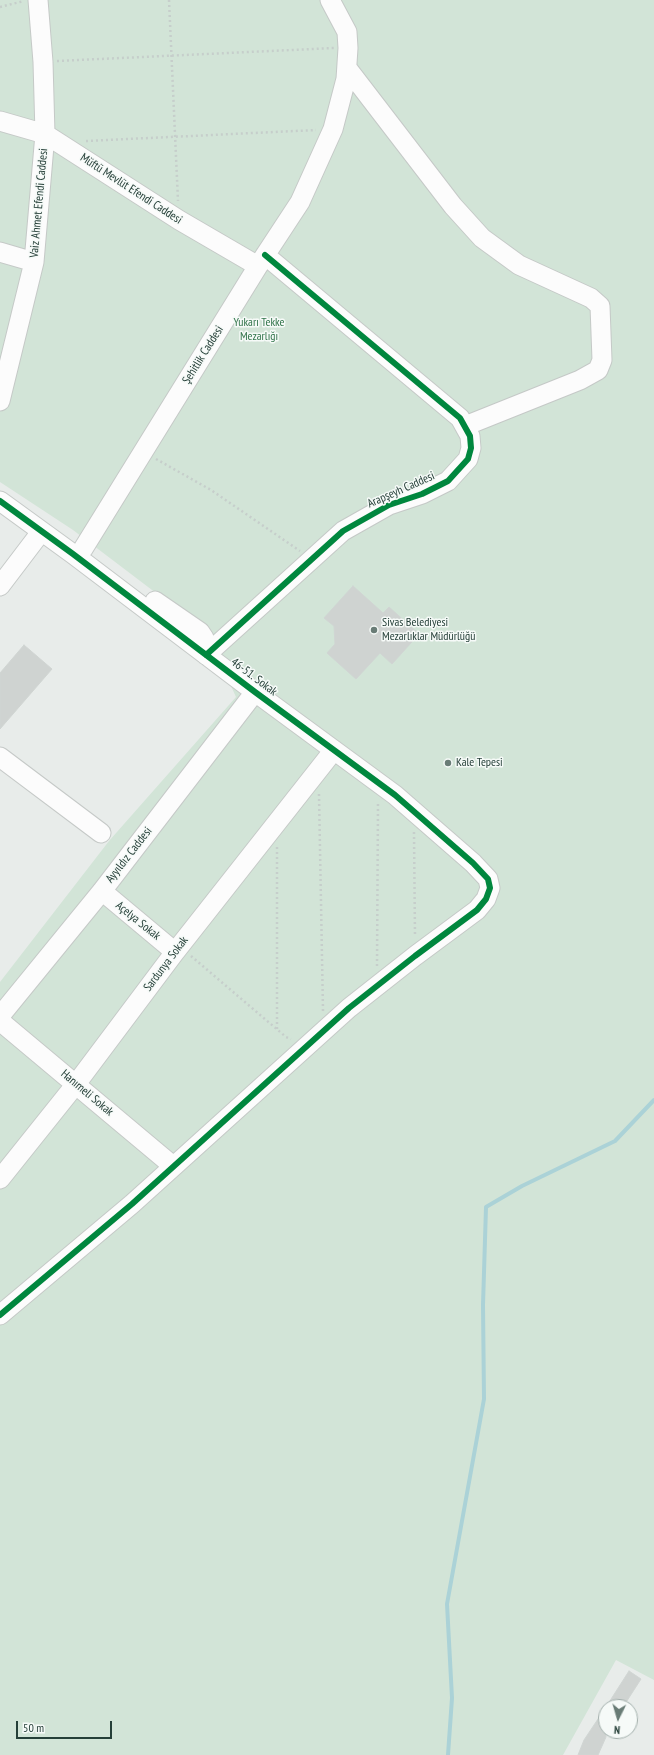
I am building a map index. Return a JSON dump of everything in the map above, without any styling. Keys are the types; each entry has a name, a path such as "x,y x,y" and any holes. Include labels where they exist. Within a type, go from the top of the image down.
{"street":[{"name":"Vaiz Ahmet Efendi Caddesi","path":"0,401 34,262 45,134 43,62 38,0"},
{"name":"Şehitlik Caddesi","path":"83,548 261,261 300,202 333,129 346,79 348,48 347,32 330,0"},
{"path":"347,68 453,206 482,238 519,265 592,298 600,306 602,360 598,370 580,380 465,426"},
{"name":"Müftü Mevlüt Efendi Caddesi","path":"0,121 45,134 179,220 261,261"},
{"path":"0,252 34,262"},
{"name":"Arapşeyh Caddesi","path":"206,655 343,532 389,505 422,494 448,481 468,459 471,448 470,436 460,418 261,261"},
{"path":"0,488 200,632 204,638 206,655"},
{"name":"46-51. Sokak","path":"0,501 41,532 74,554 255,692 378,783 473,863 488,879 490,888 489,894 483,904 415,956"},
{"path":"0,586 41,532"},
{"name":"Ayyıldız Caddesi","path":"0,1016 102,891 255,692"},
{"name":"Sardunya Sokak","path":"0,1179 76,1084 178,949 334,750"},
{"path":"0,757 101,833"},
{"name":"Açelya Sokak","path":"102,891 178,949"},
{"path":"0,1315 132,1204 320,1035 377,986 415,956"},
{"name":"Hanımeli Sokak","path":"0,1021 174,1166"}],"path":[{"path":"0,7 26,0"},
{"path":"169,0 179,220"},
{"path":"43,62 348,48"},
{"path":"82,141 333,129"},
{"path":"142,451 211,490 290,543 312,560"},
{"path":"377,986 378,783"},
{"path":"178,949 291,1039 320,1035 319,793"},
{"path":"414,812 415,956"},
{"path":"277,846 278,1030"}],"green space":[{"name":"Yukarı Tekke Mezarlığı","path":"0,0 654,0 654,1680 616,1660 563,1755 0,1755 0,982 109,841 236,697 206,631 73,530 0,482"}],"building":[{"name":"Sivas Belediyesi Mezarlıklar Müdürlüğü","path":"353,586 383,613 389,607 419,634 392,664 380,653 356,679 327,653 335,644 334,626 324,618"},
{"path":"24,645 52,669 0,729 0,673"},
{"path":"629,1671 641,1679 628,1699 611,1699"},
{"path":"598,1719 598,1739 605,1739 598,1755 578,1755 584,1740"}],"waterway":[{"path":"448,1755 452,1698 447,1604 484,1399 483,1305 486,1207 522,1186 615,1141 654,1100"}],"cycle path":[{"path":"206,655 343,531 389,505 422,494 448,481 468,459 471,448 470,436 460,418 265,255"},
{"path":"0,501 395,795 473,863 488,879 490,888 486,899 477,910 349,1008 132,1204 0,1315"}],"place":[{"name":"Sivas Belediyesi Mezarlıklar Müdürlüğü","path":"374,630"},
{"name":"Kale Tepesi","path":"448,763"}]}
